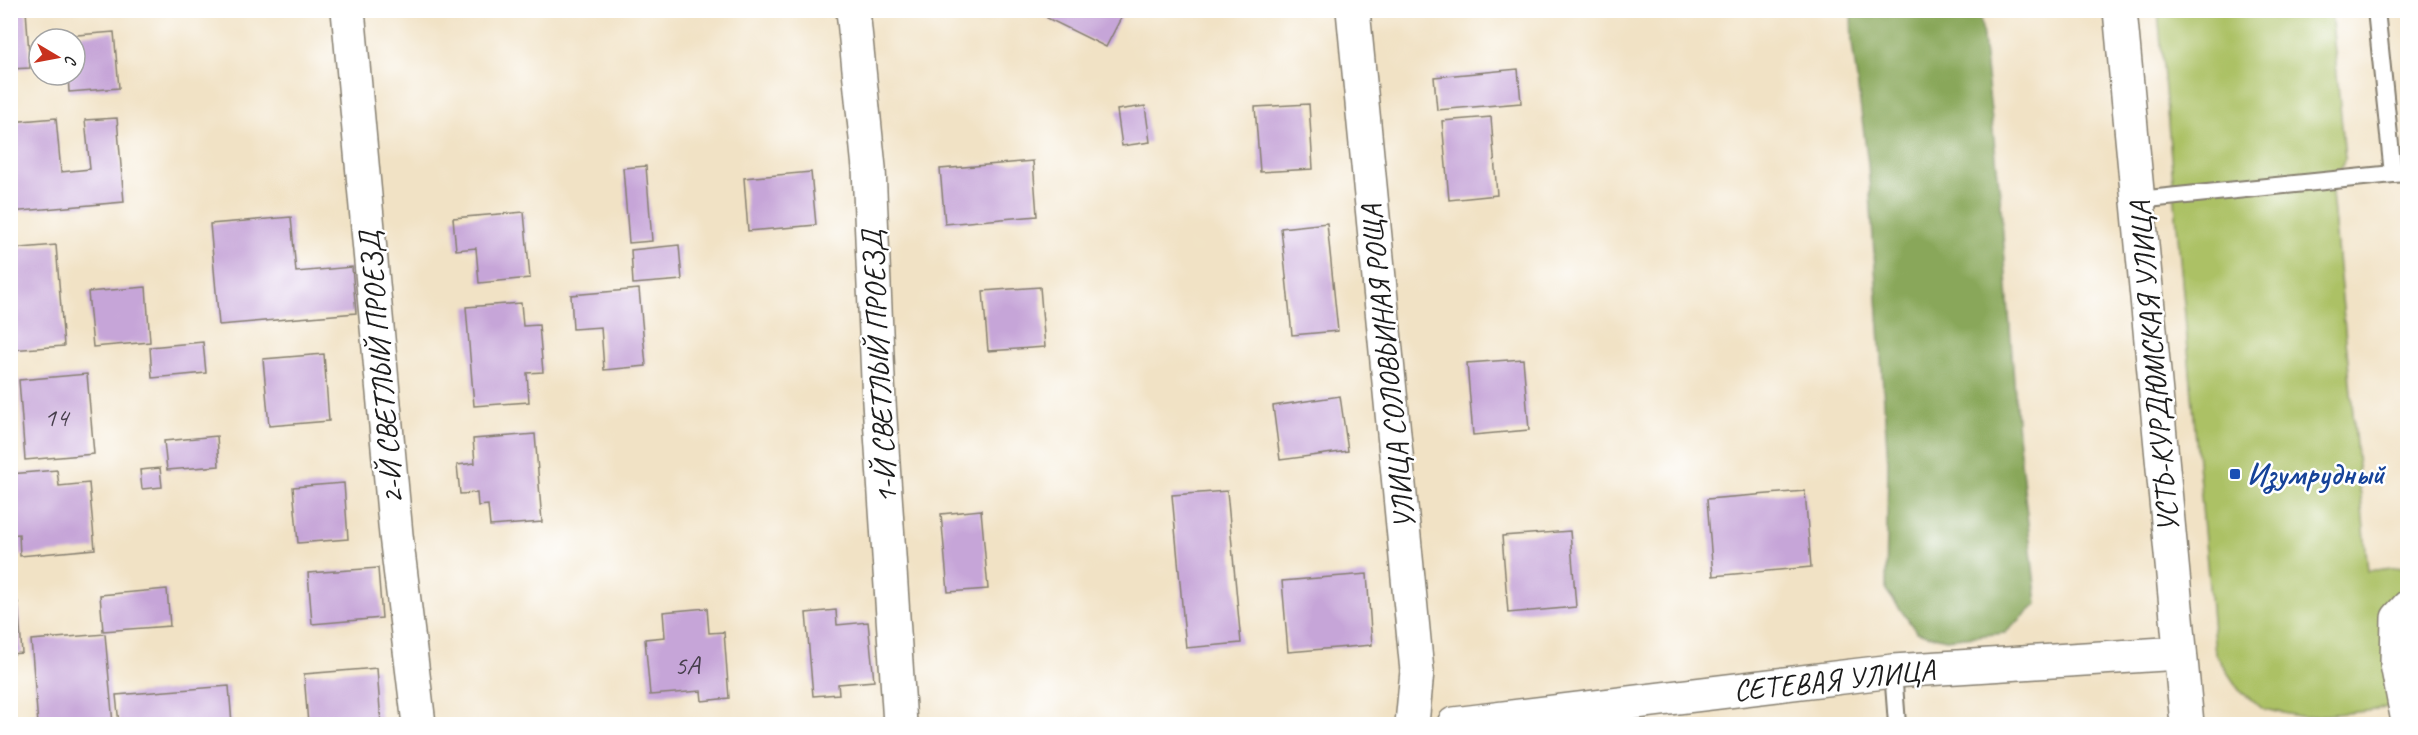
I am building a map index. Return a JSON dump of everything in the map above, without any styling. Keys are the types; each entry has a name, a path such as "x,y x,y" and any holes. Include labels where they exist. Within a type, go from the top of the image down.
{"street":[{"name":"2-Й СВЕТЛЫЙ ПРОЕЗД","path":"348,10 396,535 419,724"},
{"name":"1-Й СВЕТЛЫЙ ПРОЕЗД","path":"853,10 869,168 879,402 900,724"},
{"name":"УЛИЦА СОЛОВЬИНАЯ РОЩА","path":"1353,10 1417,672 1412,724"},
{"name":"УСТЬ-КУРДЮМСКАЯ УЛИЦА","path":"2120,10 2187,724"},
{"path":"2406,723 2397,664 2398,618 2408,607"},
{"name":"СЕТЕВАЯ УЛИЦА","path":"1454,724 1893,671 2180,653"}],"lane":[{"path":"2138,200 2400,174 2376,10"},
{"path":"1893,671 1897,724"}],"green space":[{"path":"1851,11 1980,11 2000,194 2018,434 2037,604 2005,633 1946,639 1917,632 1886,590 1888,462 1868,164 1852,43"},
{"path":"2158,11 2331,11 2345,158 2332,193 2368,571 2407,566 2407,701 2377,710 2304,717 2263,709 2239,690 2215,654"}],"building":[{"path":"10,10 26,10 27,68 10,69"},
{"path":"1051,10 1125,10 1106,47 1047,18"},
{"path":"114,32 119,88 69,92 69,87 87,87 87,34"},
{"path":"1518,69 1521,103 1437,110 1434,77"},
{"path":"1309,104 1313,169 1260,172 1255,107"},
{"path":"1145,106 1150,142 1122,146 1117,110"},
{"path":"1491,117 1497,195 1449,200 1442,121"},
{"path":"56,118 61,172 90,169 85,120 117,118 124,202 10,212 10,122"},
{"path":"1033,161 1037,216 945,224 940,169"},
{"path":"646,166 652,241 629,243 623,168"},
{"path":"811,172 816,225 748,231 744,178"},
{"path":"524,212 530,278 479,283 476,248 456,250 453,218"},
{"path":"291,217 296,272 352,267 356,313 219,325 210,224"},
{"path":"1327,223 1338,331 1292,335 1281,228"},
{"path":"56,245 64,346 10,350 10,249"},
{"path":"679,245 682,280 633,284 631,250"},
{"path":"146,287 150,342 93,347 88,292"},
{"path":"1040,287 1045,347 988,351 983,291"},
{"path":"639,289 646,366 604,370 601,327 573,329 571,295"},
{"path":"521,303 523,326 539,325 543,372 527,373 529,402 474,406 466,307"},
{"path":"203,342 206,373 152,378 150,347"},
{"path":"324,354 329,421 269,426 263,359"},
{"path":"1523,359 1529,430 1473,435 1467,363"},
{"path":"87,374 94,454 25,460 19,380"},
{"path":"1340,396 1348,451 1280,460 1273,406"},
{"path":"535,434 542,522 490,526 488,505 478,506 477,493 460,494 457,465 475,463 473,439"},
{"path":"217,436 219,466 167,470 164,441"},
{"path":"160,468 162,487 142,489 140,470"},
{"path":"57,470 59,486 89,483 95,549 20,556 19,534 10,535 10,474"},
{"path":"344,483 348,539 298,543 293,487"},
{"path":"1227,491 1241,643 1186,648 1172,495"},
{"path":"1805,491 1811,567 1713,576 1707,499"},
{"path":"981,510 988,589 948,592 941,514"},
{"path":"1570,531 1576,607 1508,613 1502,536"},
{"path":"378,568 382,618 312,624 308,573"},
{"path":"1367,574 1372,645 1288,652 1282,581"},
{"path":"167,589 170,626 103,631 100,595"},
{"path":"10,602 18,602 22,653 10,654"},
{"path":"707,608 709,633 724,632 729,698 702,701 701,691 650,695 645,639 665,637 663,612"},
{"path":"836,610 837,625 868,622 874,681 838,684 839,694 813,696 806,613"},
{"path":"105,634 113,724 38,724 31,640"},
{"path":"377,668 381,724 308,724 304,674"},
{"path":"229,686 232,724 119,724 116,695"}],"place":[{"name":"Изумрудный","path":"2235,474"}]}
